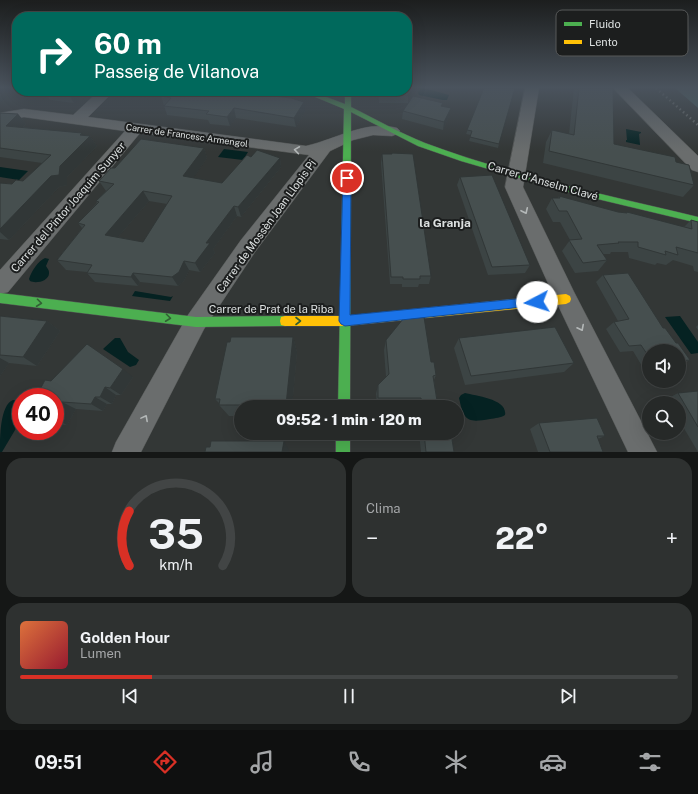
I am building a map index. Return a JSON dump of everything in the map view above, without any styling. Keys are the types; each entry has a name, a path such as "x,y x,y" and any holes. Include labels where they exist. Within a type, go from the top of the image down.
{"street":[{"path":"76,120 88,109"},
{"path":"344,400 348,109"},
{"name":"Carrer d'Anselm Clavé","path":"348,109 392,132 432,148 516,174 616,202 698,220"},
{"path":"528,109 514,187 566,299 643,452"},
{"path":"641,109 698,166"},
{"name":"Carrer de Francesc Armengol","path":"0,117 24,113 306,151 324,147 348,137"},
{"name":"Carrer del Pintor Joaquim Sunyer","path":"0,285 136,128"},
{"name":"Carrer d'Anselm Clavé","path":"348,137 372,130 392,132"},
{"name":"Carrer de Mossèn Joan Llopis Pi","path":"126,452 196,322 248,246 324,147"},
{"name":"Carrer de Prat de la Riba","path":"0,298 196,322 345,321 566,299"},
{"path":"343,440 343,452"}],"shaded area":[{"path":"626,129 641,132 639,134 640,145 626,142"},
{"path":"224,149 248,152 243,160 218,157"},
{"path":"0,167 28,171 19,180 0,177"},
{"path":"45,258 49,259 46,266 49,275 45,280 39,282 30,281 29,279 33,270 37,264"},
{"path":"135,291 171,297 173,296 170,301 132,296"},
{"path":"680,316 698,342 698,353 691,354 686,347 686,344 684,344 665,317"},
{"path":"115,338 120,338 128,352 139,360 136,365 130,367 103,349"},
{"path":"465,393 497,402 502,405 505,410 505,415 476,421 468,419 464,414 464,400 460,400 461,395"},
{"path":"12,401 12,435 2,452 0,452 3,415 5,408"}],"building":[{"path":"192,109 233,109 227,117 206,114 209,111"},
{"path":"241,109 300,109 294,118"},
{"path":"404,109 450,109 444,122 403,111"},
{"path":"475,109 509,109 499,144 470,137 472,131 467,130"},
{"path":"577,109 613,109 614,144 675,157 676,162 689,165 694,185 549,151 552,130 574,135"},
{"path":"0,113 18,114 6,126 82,133 80,135 90,136 60,166 59,175 51,176 0,229 0,183 12,184 16,180 23,181 51,155 0,148"},
{"path":"141,139 204,148 183,176 222,183 247,155 251,157 257,150 280,158 238,207 234,206 206,243 210,243 195,263 184,261 179,272 172,277 133,273 131,277 87,273 92,265 57,260 85,225 78,223 99,202 96,201 114,184 99,181 111,168 115,168","holes":["143,191 172,196 143,242 105,235"]},
{"path":"382,154 413,154 431,276 420,276 420,279 391,277"},
{"path":"492,175 530,265 492,267 460,177"},
{"path":"559,196 618,212 627,212 692,229 691,220 698,222 698,253 676,247 678,255 665,251 666,255 638,247 638,242 618,242 619,243 597,245 607,260 583,263 569,240 582,239 567,211 559,211 552,198 560,198"},
{"path":"628,273 663,328 665,328 676,343 679,344 642,344 642,346 641,345 629,346 614,322 629,319 603,275"},
{"path":"0,316 47,321 23,357 0,355"},
{"path":"424,317 431,362 434,362 436,375 433,376 437,400 421,400 421,398 378,398 378,385 389,374 386,340 403,319"},
{"path":"555,327 574,363 471,376 459,338"},
{"path":"231,337 293,337 287,400 234,400 234,405 219,405 220,399 215,399 227,342 230,342"},
{"path":"87,344 123,369 110,388 105,387 100,397 95,397 91,404 64,402 64,388 41,388 45,380 51,381"},
{"path":"686,354 690,360 686,360"},
{"path":"698,391 698,427 686,407 686,396 680,396 678,393"},
{"path":"597,418 605,436 597,436 603,452 550,452 539,423"},
{"path":"425,440 452,440 454,452 426,452"},
{"path":"211,441 284,441 282,452 205,452 206,447 210,447"}],"railway":[{"path":"680,109 698,125"}],"traffic: fast":[{"path":"344,400 348,109"},
{"path":"350,109 421,144 464,159 564,188 698,220"},
{"path":"0,298 196,322 285,321"},
{"path":"343,440 343,452"}],"traffic: slow":[{"path":"285,321 345,321 566,299"}],"district":[{"name":"la Granja","path":"445,223"}],"route":[{"path":"347,178 345,321 537,302"}]}
